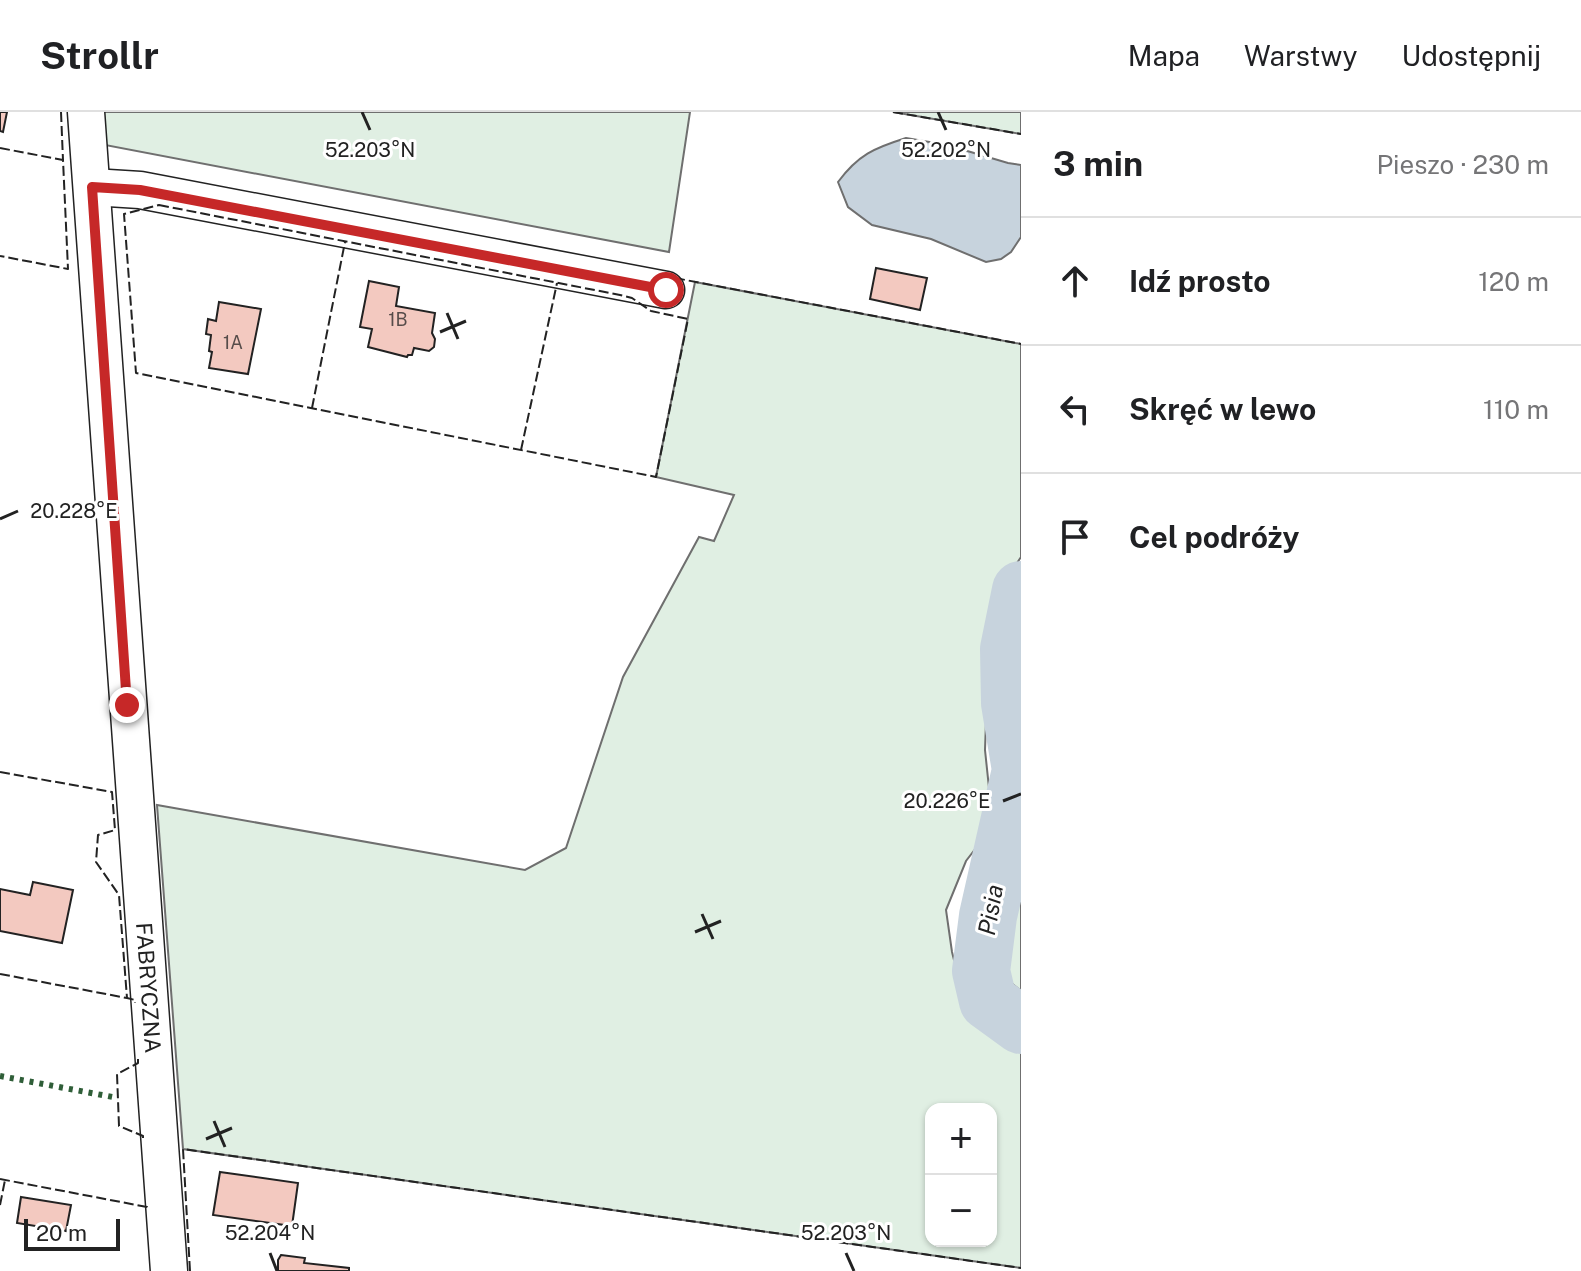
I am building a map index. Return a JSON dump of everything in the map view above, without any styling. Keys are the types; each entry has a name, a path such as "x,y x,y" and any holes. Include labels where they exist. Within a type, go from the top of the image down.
{"street":[{"name":"FABRYCZNA","path":"86,112 169,1271"},
{"path":"92,187 140,190 666,290"}],"green space":[{"path":"103,112 690,112 669,252 105,145"},
{"path":"893,112 1021,112 1021,134"},
{"path":"695,282 1021,344 1021,557 997,593 987,694 985,750 993,826 966,861 946,910 961,988 1021,1042 1021,1268 183,1149 157,805 525,870 566,848 623,677 699,537 714,541 734,495 656,477"},
{"path":"1021,850 1021,991 1004,977 1004,942"}],"shaded area":[{"path":"906,138 947,145 1021,165 1021,237 1011,252 1001,259 986,262 931,239 872,225 848,207 838,182 845,173 868,154"}],"building":[{"path":"0,112 7,112 3,132 0,131"},
{"path":"876,268 927,278 920,310 870,299"},
{"path":"369,281 399,287 396,306 435,313 432,333 434,347 429,351 414,348 412,355 407,357 368,347 372,329 360,327"},
{"path":"219,302 261,309 248,374 209,368 212,352 209,351 211,335 206,334 208,319 216,321"},
{"path":"33,882 73,890 62,943 0,931 0,889 30,895"},
{"path":"220,1172 298,1183 292,1226 213,1215"},
{"path":"21,1197 71,1205 66,1231 17,1223"},
{"path":"281,1255 305,1258 304,1263 349,1268 349,1271 278,1271"}],"waterway":[{"name":"Pisia","path":"1021,590 1009,649 1010,703 1021,770 988,916 981,971 988,1001 1021,1025"}],"hedge":[{"path":"0,1076 118,1098"}],"fence":[{"path":"61,112 63,160"},
{"path":"893,112 1021,134"},
{"path":"0,148 63,160 68,269 0,256"},
{"path":"159,205 620,295 632,298 651,311 688,319 656,477 136,373 124,214 159,205"},
{"path":"312,408 345,242"},
{"path":"675,278 1021,344"},
{"path":"521,450 557,283"},
{"path":"0,772 112,792 115,830 98,835 96,862 119,895 127,998"},
{"path":"0,974 127,998 135,1000 135,1003"},
{"path":"138,1059 138,1063 117,1074 119,1126 143,1138"},
{"path":"190,1271 183,1149 1021,1268"},
{"path":"0,1179 147,1207 147,1211"},
{"path":"0,1205 5,1180"}],"route":[{"path":"127,705 92,187 140,190 666,290"}]}
